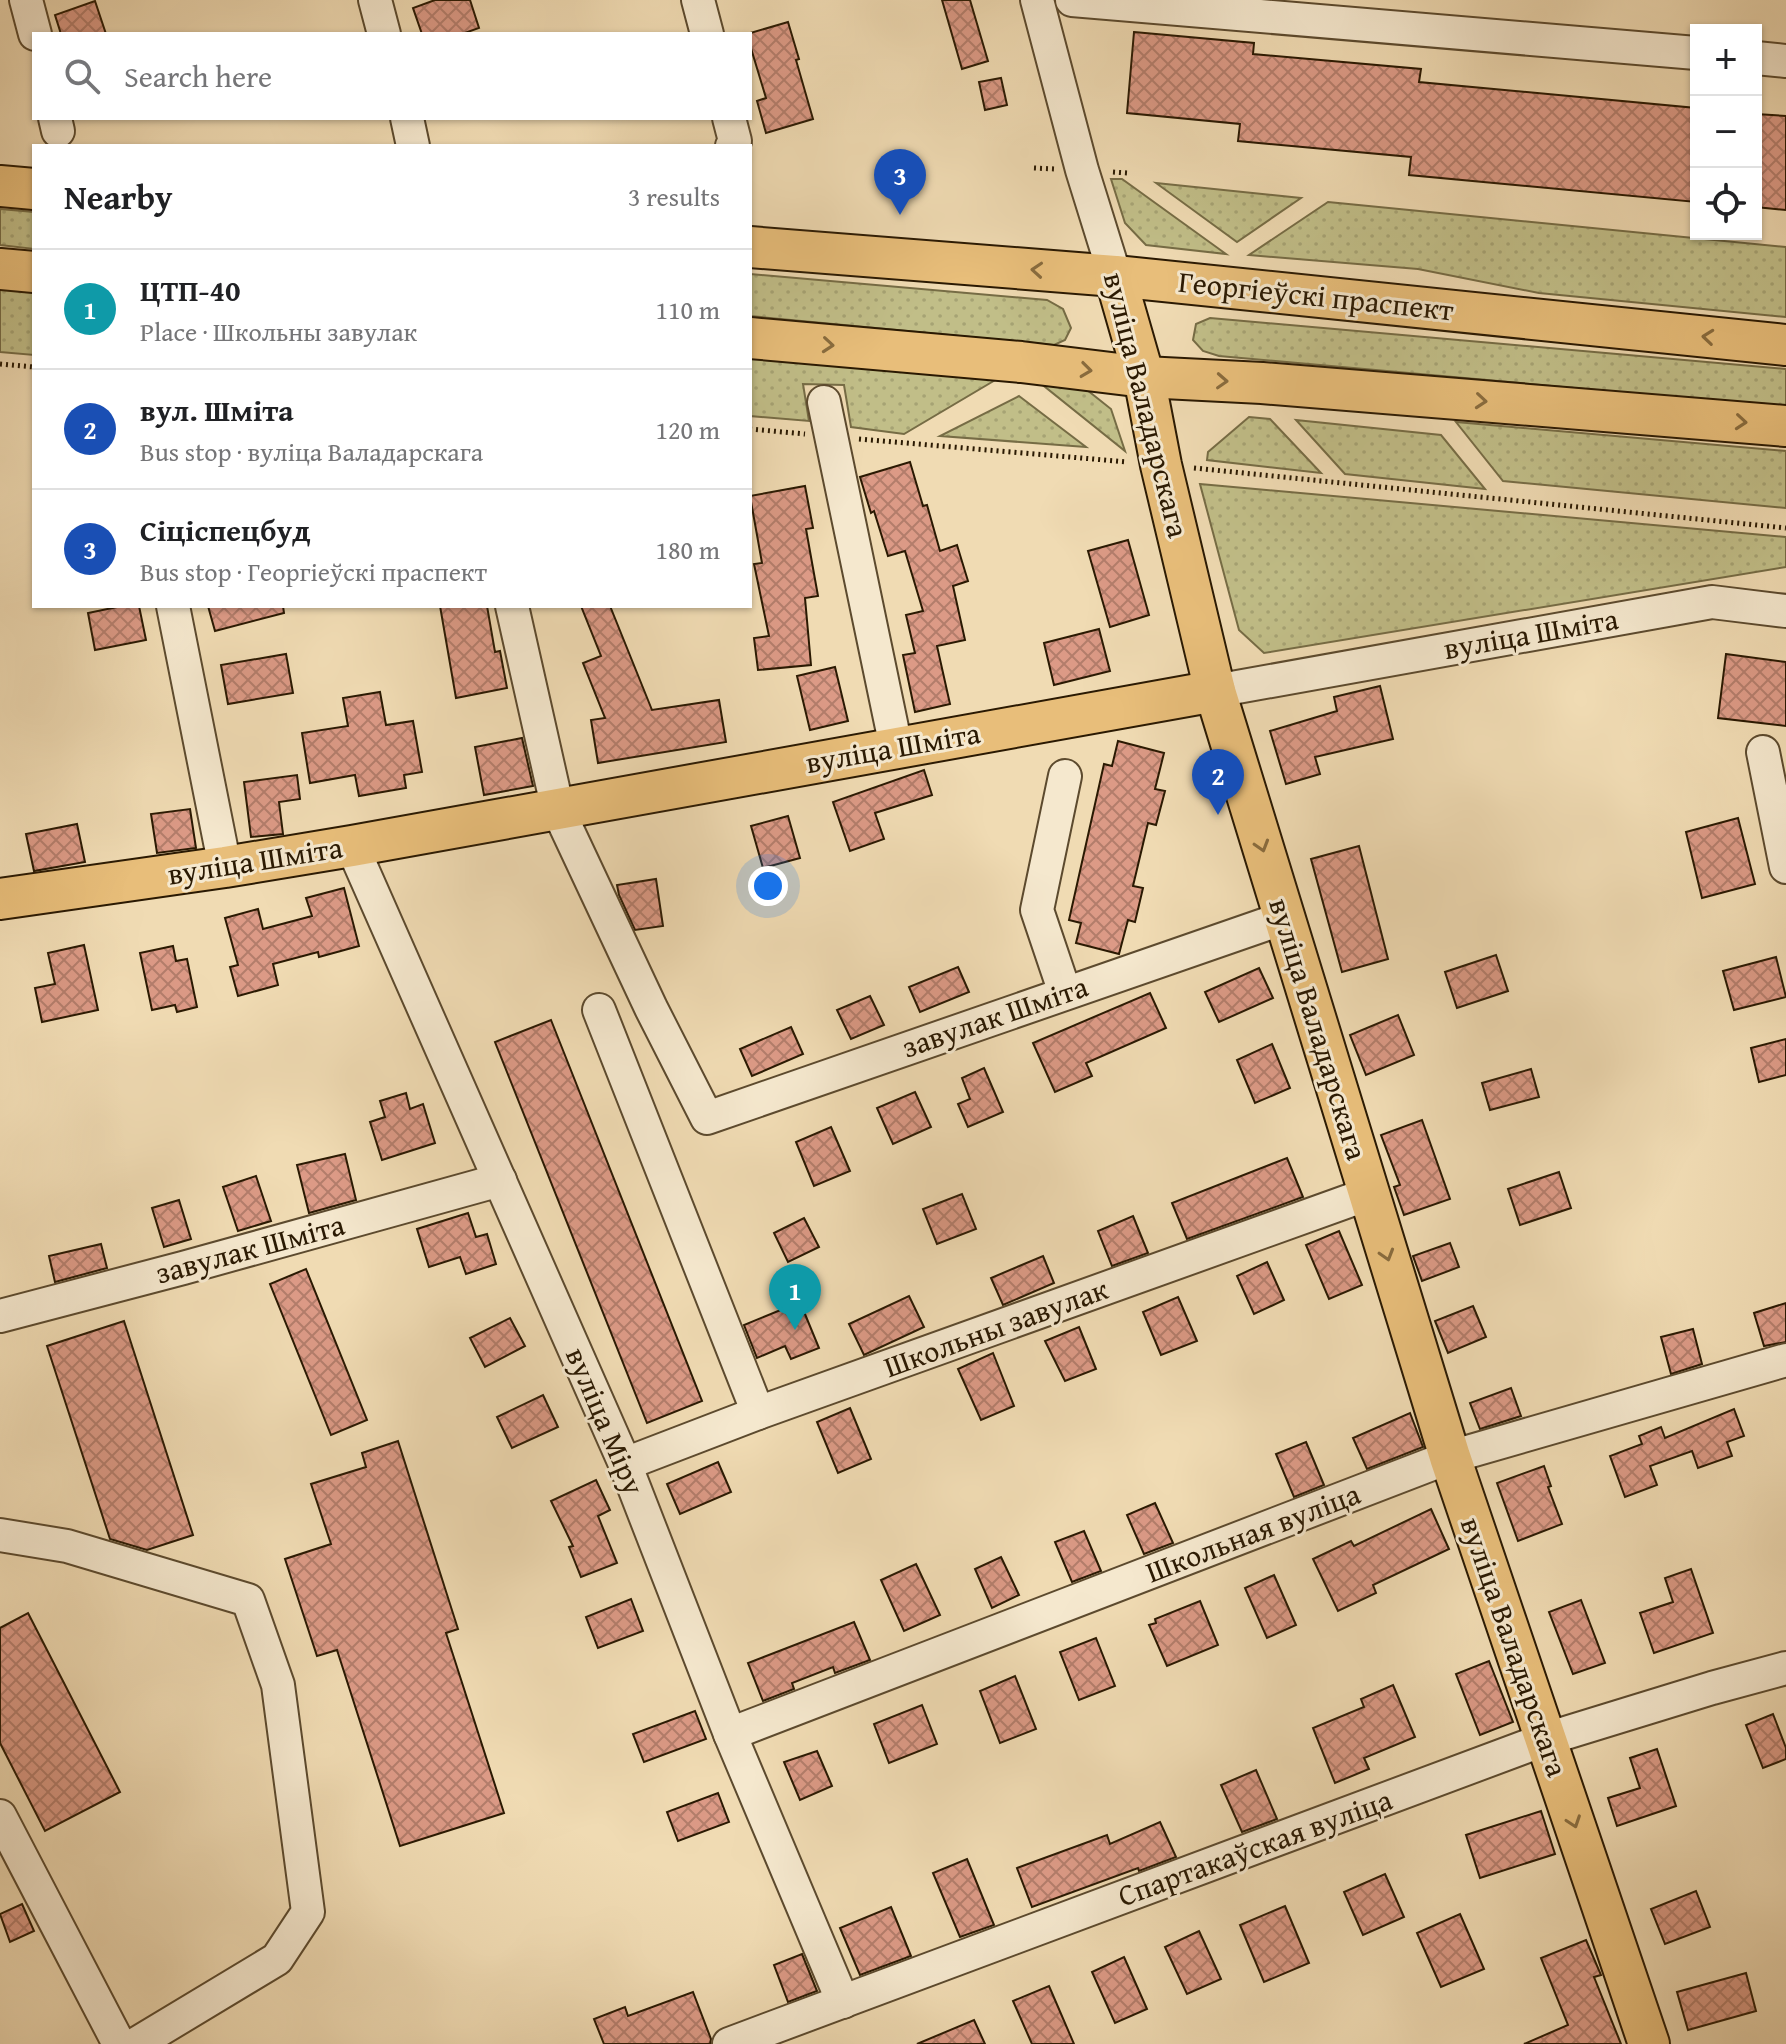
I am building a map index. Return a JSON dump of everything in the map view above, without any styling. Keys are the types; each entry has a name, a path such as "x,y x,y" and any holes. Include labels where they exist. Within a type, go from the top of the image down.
{"main road":[{"path":"0,186 32,189"},
{"name":"Георгіеўскі праспект","path":"752,247 1115,276 1786,345"},
{"path":"0,269 32,272"},
{"name":"вуліца Валадарскага","path":"1115,276 1144,377 1161,465 1215,691 1450,1457 1649,2044"},
{"path":"752,338 1021,362 1144,377 1278,384 1786,426"},
{"name":"вуліца Шміта","path":"0,899 352,846 1215,691"}],"street":[{"path":"26,0 34,32"},
{"path":"375,0 383,32"},
{"path":"698,0 706,32"},
{"name":"вуліца Валадарскага","path":"1037,0 1082,170 1115,276"},
{"path":"1072,0 1690,52"},
{"path":"1762,59 1786,61"},
{"path":"407,120 413,144"},
{"path":"730,120 733,144"},
{"path":"824,402 896,747"},
{"name":"вуліца Шміта","path":"1215,691 1712,602 1786,611"},
{"path":"173,608 225,867"},
{"path":"512,608 558,810"},
{"path":"1763,752 1786,867"},
{"path":"1065,776 1037,910 1065,993"},
{"name":"завулак Шміта","path":"558,810 651,1008 707,1118 1284,918"},
{"name":"вуліца Міру","path":"352,846 625,1464 730,1734 843,2002"},
{"path":"599,1010 758,1413"},
{"name":"завулак Шміта","path":"0,1316 500,1180"},
{"name":"Школьны завулак","path":"625,1464 758,1413 1368,1194"},
{"name":"Школьная вуліца","path":"730,1734 1450,1457 1786,1360"},
{"path":"0,1535 67,1546 248,1600 278,1685 308,1912 277,1959 136,2044"},
{"name":"Спартакаўская вуліца","path":"729,2044 1546,1739 1786,1668"},
{"path":"0,1816 119,2044"}],"path":[{"path":"0,364 32,367"},
{"path":"752,429 1119,462"},
{"path":"1193,468 1786,528"}],"shaded area":[{"path":"1111,179 1122,179 1226,254 1146,245 1125,223"},
{"path":"1156,183 1301,198 1237,242"},
{"path":"1328,202 1690,238 1690,240 1786,247 1786,317 1539,293 1418,269 1249,255"},
{"path":"0,209 32,212 32,249 0,245"},
{"path":"752,274 1047,300 1063,309 1071,328 1065,340 1054,345 752,316"},
{"path":"0,284 32,287 32,355 0,352"},
{"path":"1210,318 1786,369 1786,407 1219,356 1203,351 1193,340 1196,324"},
{"path":"752,353 1002,376 904,434 851,427 844,385 803,384 809,421 752,416"},
{"path":"1039,382 1087,390 1111,409 1125,451"},
{"path":"1019,396 1086,447 940,436"},
{"path":"1249,417 1270,419 1321,473 1207,460 1208,452"},
{"path":"1296,420 1441,435 1485,489 1345,474"},
{"path":"1456,422 1786,451 1786,508 1503,481"},
{"path":"1200,484 1786,537 1786,567 1264,653 1239,630"}],"building":[{"path":"435,0 470,0 479,28 468,32 421,32 413,8"},
{"path":"942,0 970,0 988,61 962,69"},
{"path":"95,1 105,32 60,32 55,15"},
{"path":"788,22 813,119 766,133 757,101 766,98 752,52 752,33"},
{"path":"1134,32 1254,43 1253,54 1421,69 1419,82 1690,107 1690,201 1409,175 1411,157 1238,141 1240,124 1127,113"},
{"path":"1001,78 1007,105 985,110 979,82"},
{"path":"1762,114 1786,116 1786,210 1762,208"},
{"path":"910,462 940,551 957,545 968,581 953,586 965,640 937,646 950,704 915,712 903,655 915,653 906,615 923,611 905,551 888,556 860,477"},
{"path":"805,486 813,528 806,529 818,596 805,598 811,665 758,670 754,638 769,636 754,564 762,563 752,496"},
{"path":"1128,540 1149,615 1110,627 1088,551"},
{"path":"112,608 139,608 146,640 95,650 88,613"},
{"path":"209,608 283,608 284,613 215,631"},
{"path":"440,608 487,608 495,652 500,651 507,688 456,698"},
{"path":"582,608 611,608 652,710 719,700 726,742 598,763 591,720 605,718 583,663 601,656"},
{"path":"1099,629 1110,671 1054,685 1044,643"},
{"path":"286,654 293,693 228,704 221,665"},
{"path":"1726,654 1786,662 1786,726 1718,718"},
{"path":"835,667 848,721 810,730 797,676"},
{"path":"1380,686 1393,739 1315,757 1320,774 1286,784 1270,731 1337,711 1334,697"},
{"path":"380,692 386,725 413,721 422,772 404,775 406,788 359,796 355,775 310,783 302,733 348,726 343,698"},
{"path":"522,738 533,786 484,795 475,747"},
{"path":"1118,741 1164,753 1155,789 1165,791 1156,825 1148,823 1133,886 1143,888 1135,922 1128,920 1119,954 1076,943 1081,923 1069,920 1104,764 1112,766"},
{"path":"924,770 932,795 875,813 884,839 850,851 833,802"},
{"path":"297,775 300,799 279,802 283,834 251,837 244,782"},
{"path":"190,809 196,848 157,853 151,814"},
{"path":"788,816 800,858 763,868 751,826"},
{"path":"1738,818 1755,884 1702,898 1686,832"},
{"path":"77,824 85,862 34,871 26,834"},
{"path":"1359,846 1388,959 1342,972 1311,859"},
{"path":"656,879 663,926 635,930 617,885"},
{"path":"344,888 359,946 319,957 318,952 273,964 278,985 238,996 230,967 238,965 225,918 258,909 263,929 312,916 306,898"},
{"path":"84,945 98,1010 42,1022 35,988 55,984 48,953"},
{"path":"173,946 176,961 187,959 197,1007 177,1012 175,1005 152,1010 140,953"},
{"path":"1496,955 1508,991 1457,1008 1445,972"},
{"path":"1776,957 1786,997 1734,1010 1723,971"},
{"path":"958,967 969,992 920,1012 909,987"},
{"path":"1259,968 1273,998 1219,1022 1205,992"},
{"path":"1150,993 1166,1028 1086,1063 1092,1076 1055,1092 1033,1043"},
{"path":"870,996 884,1025 851,1039 837,1010"},
{"path":"1398,1015 1414,1055 1366,1075 1350,1035"},
{"path":"551,1020 702,1401 647,1423 495,1042"},
{"path":"791,1027 803,1054 752,1076 740,1049"},
{"path":"1786,1039 1786,1075 1759,1082 1751,1048"},
{"path":"1272,1044 1290,1088 1255,1103 1237,1060"},
{"path":"984,1068 1003,1112 968,1127 958,1104 970,1099 962,1078"},
{"path":"1531,1069 1539,1097 1490,1110 1482,1083"},
{"path":"915,1092 931,1127 893,1144 877,1108"},
{"path":"406,1093 410,1109 423,1104 435,1143 382,1160 370,1122 385,1117 380,1101"},
{"path":"1422,1120 1450,1199 1404,1215 1394,1187 1400,1185 1381,1135"},
{"path":"831,1127 850,1171 814,1186 796,1142"},
{"path":"345,1154 356,1200 309,1213 297,1165"},
{"path":"1287,1158 1303,1197 1187,1239 1172,1203"},
{"path":"1559,1172 1571,1208 1520,1225 1508,1189"},
{"path":"256,1176 271,1221 238,1231 223,1187"},
{"path":"962,1194 976,1229 937,1244 923,1209"},
{"path":"179,1200 191,1239 164,1247 152,1208"},
{"path":"468,1213 476,1237 487,1234 496,1264 466,1274 460,1257 429,1267 417,1229"},
{"path":"1133,1216 1148,1253 1112,1266 1098,1231"},
{"path":"804,1218 819,1247 788,1262 774,1233"},
{"path":"1339,1231 1362,1285 1329,1299 1306,1245"},
{"path":"1450,1243 1459,1267 1422,1281 1413,1256"},
{"path":"101,1244 107,1268 55,1282 49,1256"},
{"path":"1043,1256 1054,1283 1003,1305 991,1278"},
{"path":"1267,1262 1284,1300 1254,1314 1237,1276"},
{"path":"306,1269 367,1420 331,1435 270,1284"},
{"path":"909,1296 924,1327 864,1355 849,1324"},
{"path":"1178,1297 1197,1341 1161,1355 1143,1312"},
{"path":"800,1302 819,1348 791,1359 785,1346 757,1358 744,1325"},
{"path":"1786,1303 1786,1342 1764,1346 1754,1313"},
{"path":"1473,1306 1486,1337 1448,1353 1435,1321"},
{"path":"510,1318 525,1346 485,1367 470,1338"},
{"path":"124,1321 193,1535 147,1550 110,1539 47,1346"},
{"path":"1079,1327 1096,1369 1065,1381 1045,1341"},
{"path":"1693,1329 1702,1364 1671,1374 1661,1337"},
{"path":"993,1353 1014,1406 981,1420 958,1369"},
{"path":"1511,1388 1521,1416 1480,1429 1470,1403"},
{"path":"543,1395 558,1427 512,1448 497,1417"},
{"path":"850,1408 871,1459 838,1473 817,1422"},
{"path":"1734,1409 1744,1436 1727,1442 1732,1456 1698,1468 1692,1451 1650,1466 1657,1485 1625,1497 1610,1456 1642,1444 1639,1436 1661,1427 1665,1438"},
{"path":"1410,1413 1423,1447 1367,1469 1353,1438"},
{"path":"398,1441 458,1629 446,1633 504,1813 400,1846 337,1650 317,1656 285,1559 331,1544 311,1484 366,1467 362,1453"},
{"path":"1306,1442 1324,1485 1294,1497 1276,1454"},
{"path":"718,1462 731,1492 680,1514 667,1484"},
{"path":"1544,1466 1551,1486 1548,1487 1562,1524 1518,1541 1497,1483"},
{"path":"596,1480 610,1510 598,1516 617,1563 581,1577 569,1547 573,1546 551,1501"},
{"path":"1155,1503 1173,1543 1144,1554 1127,1515"},
{"path":"1431,1509 1449,1549 1373,1585 1376,1593 1338,1611 1313,1559 1351,1541 1354,1546"},
{"path":"1084,1531 1101,1571 1072,1582 1055,1542"},
{"path":"1001,1557 1019,1595 992,1608 975,1569"},
{"path":"916,1564 940,1615 904,1631 881,1580"},
{"path":"1691,1569 1713,1633 1654,1653 1640,1613 1673,1602 1665,1578"},
{"path":"1274,1575 1296,1625 1267,1638 1245,1588"},
{"path":"631,1599 643,1631 598,1648 586,1617"},
{"path":"1581,1600 1605,1663 1573,1674 1549,1612"},
{"path":"1200,1601 1218,1645 1167,1666 1149,1625 1156,1623 1155,1619"},
{"path":"28,1613 120,1792 45,1831 0,1743 0,1628"},
{"path":"854,1622 870,1660 835,1673 833,1667 792,1683 794,1689 763,1701 748,1663"},
{"path":"1096,1638 1115,1686 1079,1700 1060,1652"},
{"path":"1489,1661 1513,1722 1480,1735 1456,1674"},
{"path":"1015,1676 1036,1729 1000,1743 980,1691"},
{"path":"1393,1685 1415,1737 1364,1758 1369,1769 1335,1783 1313,1728 1364,1707 1361,1699"},
{"path":"922,1705 937,1744 889,1763 874,1724"},
{"path":"695,1711 706,1739 644,1762 633,1734"},
{"path":"1773,1714 1786,1748 1786,1759 1763,1768 1746,1725"},
{"path":"1657,1749 1676,1806 1617,1826 1608,1798 1640,1788 1630,1758"},
{"path":"817,1751 832,1786 800,1800 784,1762"},
{"path":"1256,1770 1277,1819 1242,1832 1221,1785"},
{"path":"718,1793 729,1822 678,1841 667,1812"},
{"path":"1541,1811 1555,1854 1480,1878 1466,1835"},
{"path":"1160,1822 1176,1857 1032,1907 1017,1868 1107,1835 1110,1844"},
{"path":"967,1859 994,1925 960,1937 933,1873"},
{"path":"1385,1874 1404,1917 1363,1935 1344,1892"},
{"path":"1696,1891 1710,1927 1665,1944 1651,1909"},
{"path":"22,1904 34,1931 10,1942 0,1914"},
{"path":"1285,1906 1309,1963 1264,1982 1240,1925"},
{"path":"891,1907 911,1956 860,1975 840,1928"},
{"path":"1460,1914 1484,1969 1441,1987 1417,1933"},
{"path":"1199,1931 1221,1979 1187,1994 1165,1947"},
{"path":"1586,1940 1601,1975 1594,1977 1621,2044 1524,2044 1568,2025 1541,1958"},
{"path":"802,1954 817,1991 788,2002 774,1965"},
{"path":"1124,1957 1147,2009 1115,2023 1092,1972"},
{"path":"1746,1973 1756,2011 1688,2030 1677,1992"},
{"path":"1049,1986 1074,2044 1032,2044 1013,2001"},
{"path":"693,1992 711,2039 710,2044 604,2044 594,2019 625,2007 628,2016"},
{"path":"974,2020 985,2044 917,2044"}],"place":[{"name":"Сіціспецбуд","path":"900,215"},
{"name":"вул. Шміта","path":"1218,815"},
{"name":"ЦТП-40","path":"795,1330"}]}
